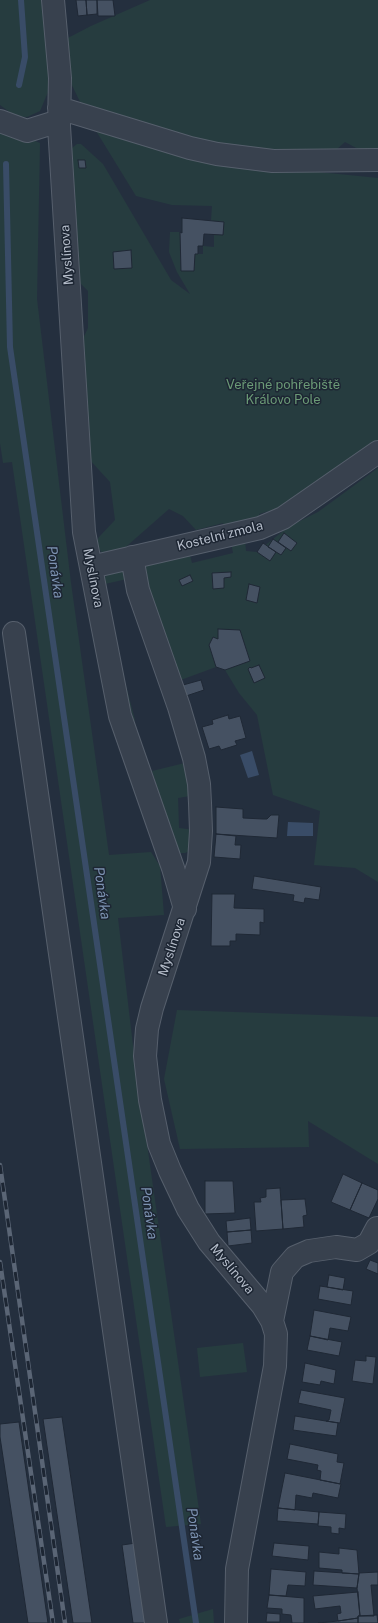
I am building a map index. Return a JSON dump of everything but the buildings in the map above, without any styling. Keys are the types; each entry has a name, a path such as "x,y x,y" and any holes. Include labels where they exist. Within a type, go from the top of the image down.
{"street":[{"name":"Myslínova","path":"53,0 60,78 59,115 84,532 120,716 173,868 185,909 152,1008 147,1029 145,1056 150,1100 159,1144 188,1209 209,1242 262,1306 272,1321 276,1334 275,1366 237,1569 236,1623"},
{"path":"0,121 27,131 59,115 217,154 273,161 378,160"},
{"name":"Kostelní zmola","path":"91,567 230,536 266,525 283,518 378,452"},
{"path":"132,557 138,590 179,707 194,758 199,784 201,831 199,862 185,909"},
{"path":"14,633 156,1623"},
{"name":"Myslínova","path":"272,1321 282,1272 295,1257 309,1251 336,1247 367,1253 369,1243 378,1228"}],"green space":[{"path":"0,0 42,0 51,85 40,111 27,117 15,116 0,105"},
{"path":"150,0 378,0 378,151 362,151 345,142 337,149 336,153 274,151 221,145 174,134 81,104 70,81 64,40 91,26"},
{"name":"Veřejné pohřebiště Královo Pole","path":"93,126 278,168 378,178 378,441 342,468 276,509 259,514 260,521 225,529 223,523 196,530 183,516 169,509 120,552 109,555 102,553 98,547 97,541 115,520 110,482 88,458 81,343 88,328 88,291 75,278 71,149 77,144 81,144 103,164 171,280 190,294 177,272 169,252 170,232 180,232 181,271 194,271 195,254 203,254 203,246 214,247 214,235 223,235 224,222 211,221 212,206 172,205 136,196"},
{"path":"0,127 40,143 37,299 71,583 109,855 151,852 160,866 164,915 118,918 138,1088 201,1524 166,1527 12,462 3,463 0,443"},
{"path":"378,468 378,882 355,868 314,865 320,811 273,795 257,715 239,693 225,670 216,667 178,681 161,647 142,562 189,552 192,563 233,553 231,542 245,541 246,551 257,552 288,527 318,512"},
{"path":"125,566 127,579 105,584 113,636 135,720 134,721 111,637 103,584 105,577 110,572"},
{"path":"189,762 190,796 178,798 179,828 195,830 189,851 180,853 176,849 152,771"},
{"path":"177,1010 378,1017 378,1164 308,1121 309,1147 180,1149 164,1079"},
{"path":"243,1343 247,1372 200,1377 197,1348"},
{"path":"213,1609 214,1623 180,1623 179,1619"}],"water":[{"path":"252,751 259,775 248,778 240,755"},
{"path":"288,822 313,823 313,836 287,836"}],"waterway":[{"name":"Ponávka","path":"19,85 25,57 21,0"},
{"name":"Ponávka","path":"6,164 10,347 196,1623"}],"railway":[{"path":"0,1165 65,1623"},
{"path":"0,1262 53,1623"}]}
